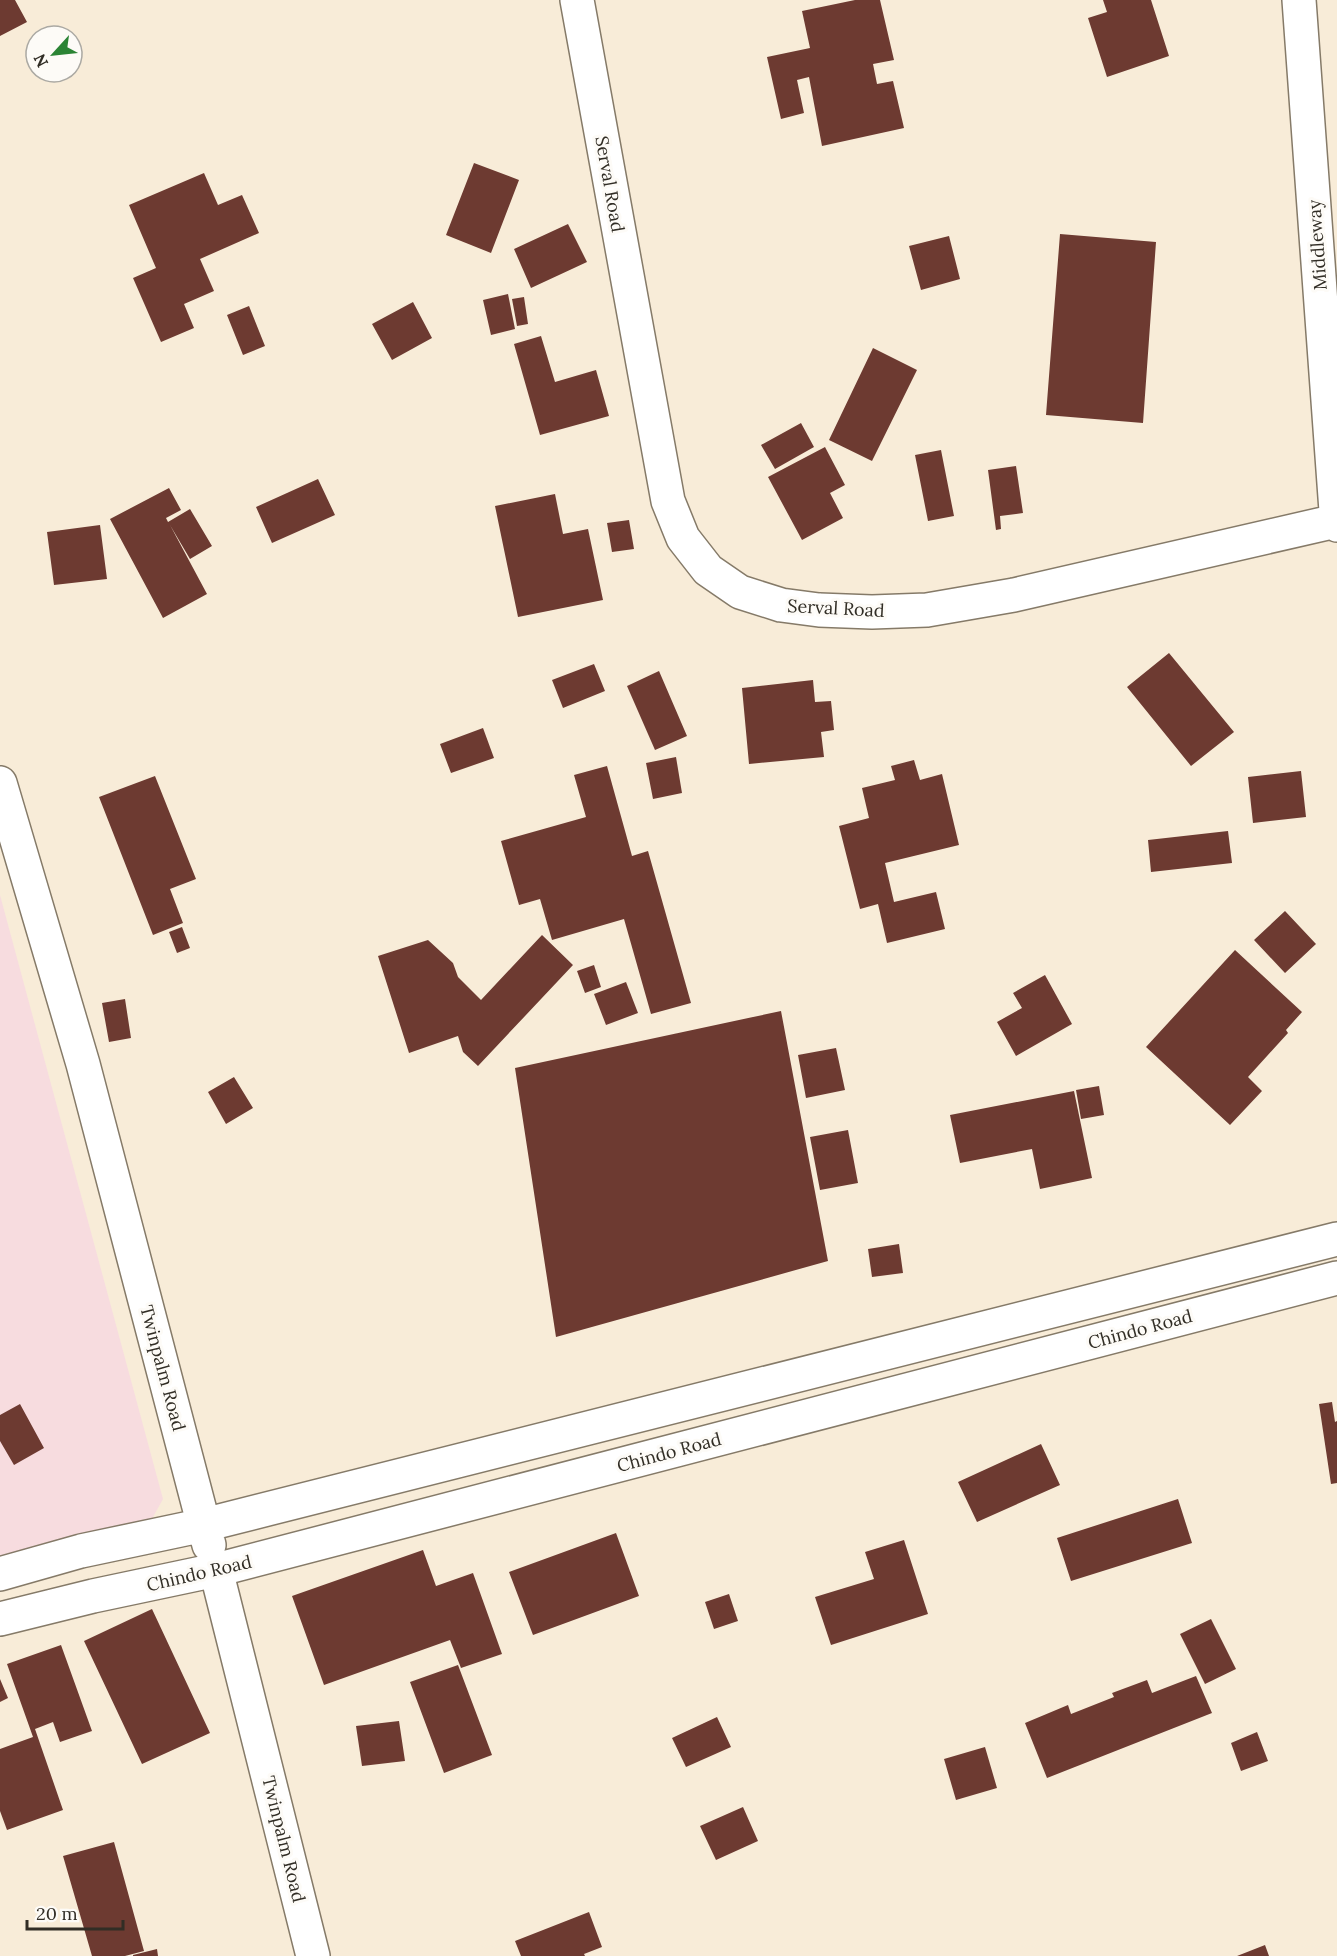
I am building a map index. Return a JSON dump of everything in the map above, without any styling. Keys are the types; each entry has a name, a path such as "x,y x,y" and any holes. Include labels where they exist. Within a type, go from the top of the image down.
{"main road":[{"name":"Serval Road","path":"577,0 668,501 683,538 708,570 716,576 741,592 781,605 861,612 927,610 1014,595 1336,521"},
{"name":"Middleway","path":"1299,0 1337,525"},
{"name":"Twinpalm Road","path":"0,783 83,1064 216,1570 314,1956"},
{"path":"0,1574 81,1551 204,1525 1337,1239"},
{"name":"Chindo Road","path":"0,1619 93,1596 216,1570 1337,1278"}],"shaded area":[{"path":"0,895 163,1499 142,1537 0,1567"}],"building":[{"path":"0,0 15,0 27,22 0,36"},
{"path":"855,0 880,0 894,60 873,64 877,84 893,81 904,128 822,146 809,77 797,80 804,113 781,119 767,57 810,48 802,11"},
{"path":"1103,0 1151,0 1169,56 1107,77 1088,18 1107,12"},
{"path":"474,163 519,180 491,253 446,235"},
{"path":"204,173 218,205 242,195 259,233 200,259 214,291 184,304 194,328 161,342 133,278 156,268 129,205"},
{"path":"568,224 587,262 531,288 514,249"},
{"path":"1060,234 1156,242 1143,423 1046,415"},
{"path":"949,236 960,279 921,290 909,246"},
{"path":"508,294 515,329 491,335 483,300"},
{"path":"524,297 528,324 517,326 512,299"},
{"path":"413,302 432,338 392,360 372,324"},
{"path":"249,306 265,346 243,355 227,315"},
{"path":"541,336 555,382 596,370 609,416 540,435 514,344"},
{"path":"873,348 917,370 872,461 829,440"},
{"path":"801,423 814,447 775,469 761,445"},
{"path":"825,447 845,485 830,493 843,518 802,540 768,477"},
{"path":"941,450 954,516 928,521 915,455"},
{"path":"1016,466 1023,513 1000,516 1001,529 996,530 988,470"},
{"path":"318,479 335,515 272,543 256,507"},
{"path":"169,488 181,510 166,518 168,522 190,509 212,546 190,559 170,525 207,594 163,618 110,519"},
{"path":"555,494 563,534 588,529 603,600 518,617 495,506"},
{"path":"629,520 634,549 612,552 607,523"},
{"path":"100,525 107,579 54,585 47,532"},
{"path":"1169,653 1234,732 1191,766 1127,687"},
{"path":"594,664 605,691 563,708 552,680"},
{"path":"659,671 687,736 655,750 627,686"},
{"path":"813,680 815,702 831,701 834,730 821,732 824,757 749,764 742,688"},
{"path":"483,728 494,758 451,773 440,744"},
{"path":"676,757 682,793 653,799 646,763"},
{"path":"914,760 920,780 942,774 959,845 885,863 894,902 936,892 945,929 887,943 878,904 860,909 839,826 869,818 862,788 895,780 891,766"},
{"path":"607,766 632,856 648,851 691,1003 651,1014 624,919 552,940 540,899 519,905 501,841 586,817 574,775"},
{"path":"1301,771 1306,817 1253,823 1248,777"},
{"path":"155,776 196,879 170,889 183,923 153,935 99,797"},
{"path":"1228,831 1232,863 1151,872 1148,840"},
{"path":"1285,911 1316,944 1285,973 1254,940"},
{"path":"182,927 190,948 177,953 169,932"},
{"path":"542,935 573,965 478,1066 463,1052 458,1036 409,1053 378,956 428,940 453,963 458,977 481,1000"},
{"path":"1235,950 1302,1012 1286,1030 1288,1033 1248,1077 1262,1091 1230,1125 1146,1047"},
{"path":"594,965 601,987 585,993 577,971"},
{"path":"1045,975 1072,1024 1016,1056 997,1022 1022,1008 1013,993"},
{"path":"626,982 638,1013 606,1025 594,994"},
{"path":"125,999 131,1038 109,1042 102,1003"},
{"path":"781,1011 828,1261 556,1337 515,1068"},
{"path":"836,1048 845,1090 806,1098 798,1055"},
{"path":"234,1077 253,1108 226,1124 208,1092"},
{"path":"1099,1086 1104,1115 1081,1119 1076,1090"},
{"path":"1074,1091 1092,1178 1040,1189 1032,1149 960,1163 950,1115"},
{"path":"848,1130 858,1183 820,1190 810,1137"},
{"path":"899,1244 903,1273 872,1277 868,1249"},
{"path":"1332,1402 1335,1422 1337,1421 1337,1483 1331,1484 1319,1404"},
{"path":"20,1404 44,1448 14,1465 0,1441 0,1415"},
{"path":"1041,1444 1060,1485 977,1522 958,1482"},
{"path":"1178,1499 1192,1543 1071,1581 1057,1538"},
{"path":"616,1533 639,1596 533,1635 509,1572"},
{"path":"904,1540 928,1614 831,1645 815,1597 874,1579 865,1552"},
{"path":"423,1550 436,1586 473,1573 502,1654 461,1668 450,1640 324,1685 292,1596"},
{"path":"729,1594 738,1621 714,1629 705,1602"},
{"path":"152,1609 210,1733 142,1764 84,1641"},
{"path":"1211,1619 1236,1669 1205,1684 1180,1634"},
{"path":"61,1645 92,1731 60,1742 53,1722 35,1729 63,1810 7,1830 0,1811 0,1749 33,1737 7,1664"},
{"path":"458,1665 492,1755 444,1773 410,1682"},
{"path":"1196,1676 1212,1713 1047,1778 1025,1723 1068,1705 1071,1714 1114,1697 1112,1693 1147,1680 1152,1693"},
{"path":"0,1679 8,1698 0,1702"},
{"path":"717,1717 731,1747 686,1767 672,1738"},
{"path":"399,1721 405,1761 362,1766 356,1726"},
{"path":"1257,1732 1268,1761 1241,1771 1231,1743"},
{"path":"985,1747 997,1788 956,1800 944,1759"},
{"path":"743,1807 758,1841 716,1860 700,1826"},
{"path":"114,1842 144,1951 125,1956 92,1956 63,1856"},
{"path":"589,1912 602,1947 584,1954 585,1956 521,1956 515,1941"},
{"path":"1265,1945 1269,1956 1237,1956"},
{"path":"157,1949 158,1956 133,1956 133,1955"}]}
